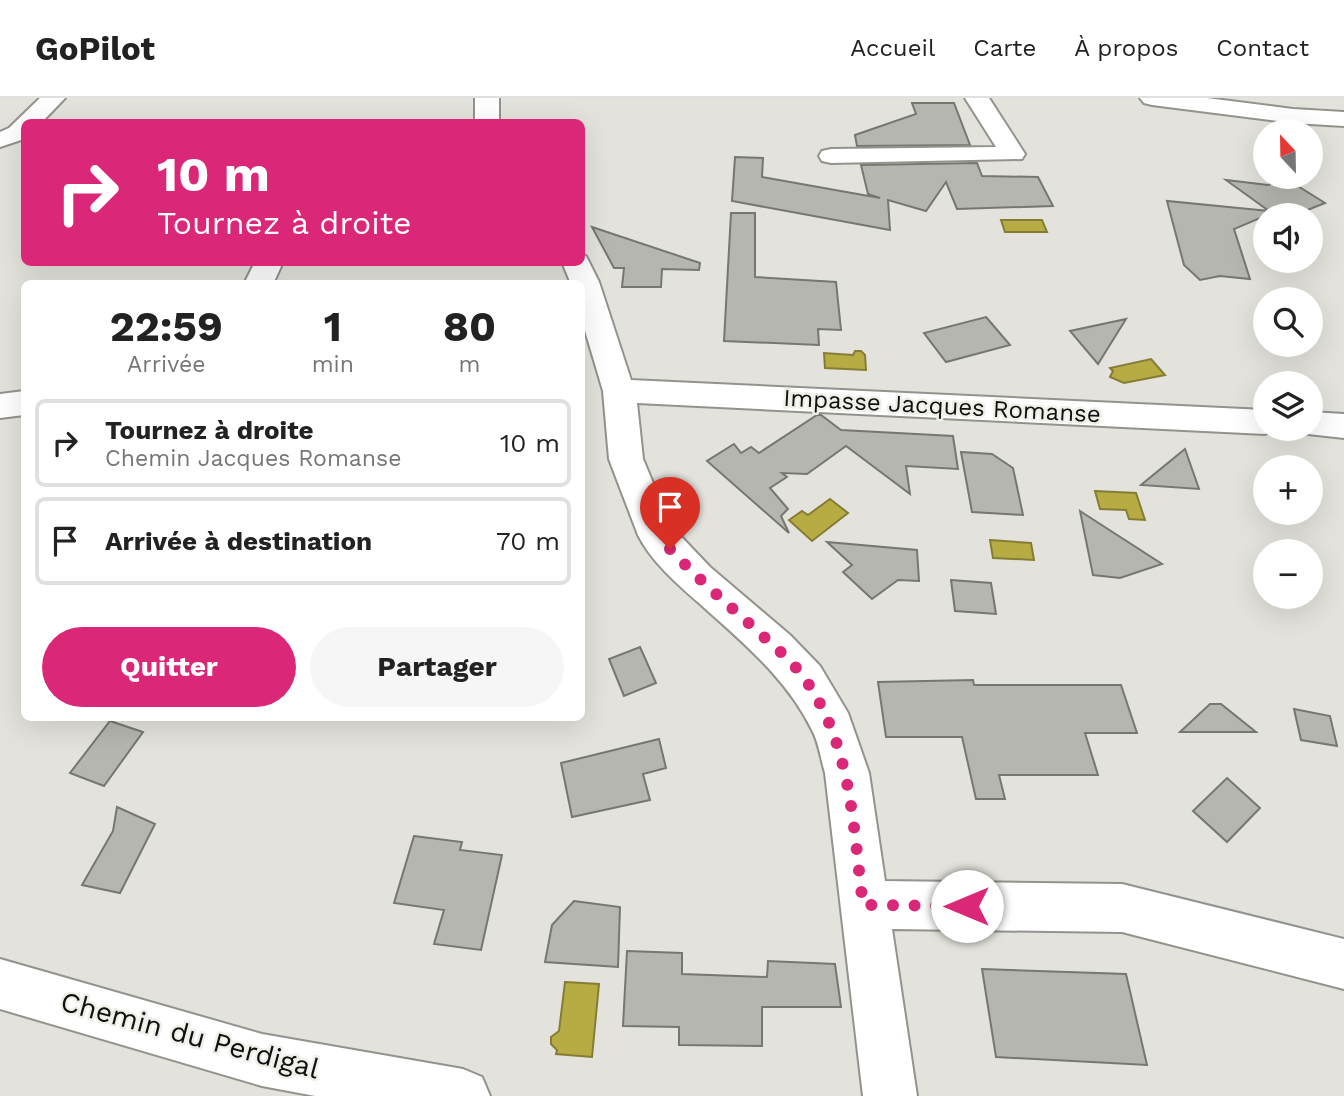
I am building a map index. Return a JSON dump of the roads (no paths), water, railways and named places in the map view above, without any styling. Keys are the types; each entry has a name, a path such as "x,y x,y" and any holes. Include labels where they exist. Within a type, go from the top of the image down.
{"street":[{"path":"31,119 53,98"},
{"path":"487,98 487,119"},
{"path":"831,156 1013,154 977,98"},
{"path":"1152,98 1293,116 1344,119"},
{"path":"585,282 619,391 626,459 656,535 697,578 776,648 805,679 832,727 847,773 890,1096"},
{"name":"Impasse Jacques Romanse","path":"619,391 1253,421"},
{"path":"0,405 21,402"},
{"path":"1323,425 1344,426"},
{"path":"863,905 1122,908 1344,964"},
{"name":"Chemin du Perdigal","path":"0,984 262,1059 463,1096"}]}
